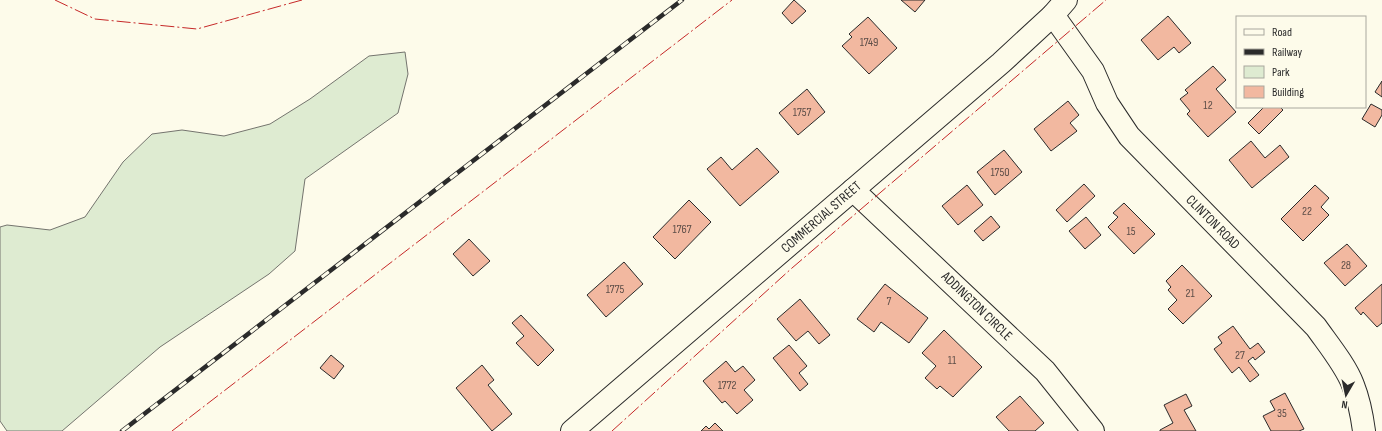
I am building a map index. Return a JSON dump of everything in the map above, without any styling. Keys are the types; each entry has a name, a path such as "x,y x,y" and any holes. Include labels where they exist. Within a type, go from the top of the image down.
{"street":[{"name":"COMMERCIAL STREET","path":"577,429 1001,63 1060,7"},
{"name":"CLINTON ROAD","path":"1060,7 1093,71 1106,103 1129,136 1316,327 1339,360 1353,384 1364,431"},
{"name":"ADDINGTON CIRCLE","path":"853,190 1045,371 1093,431"}],"green space":[{"path":"405,52 408,74 398,113 305,179 295,251 269,274 160,347 62,431 7,431 0,421 0,227 7,225 50,230 85,217 123,162 152,134 182,130 224,136 270,124 310,99 369,56"}],"building":[{"path":"794,0 806,11 792,24 782,13"},
{"path":"901,0 925,0 915,12"},
{"path":"1168,16 1191,43 1179,53 1174,47 1158,60 1141,40"},
{"path":"868,17 897,48 869,74 842,46 852,37 849,34"},
{"path":"1213,66 1226,80 1216,89 1236,112 1208,137 1187,114 1190,111 1180,99 1188,93 1185,90"},
{"path":"1382,81 1382,97 1375,92"},
{"path":"807,89 825,112 798,135 779,113"},
{"path":"1068,101 1079,115 1070,123 1077,131 1051,151 1034,129"},
{"path":"1371,104 1382,110 1382,115 1375,127 1362,119"},
{"path":"1263,108 1281,108 1283,110 1259,134 1248,123"},
{"path":"1251,141 1265,158 1280,145 1289,157 1252,188 1229,160"},
{"path":"757,148 779,172 740,206 707,169 721,157 732,170"},
{"path":"1004,150 1022,172 995,195 977,172"},
{"path":"1084,184 1095,196 1067,222 1056,210"},
{"path":"967,185 983,205 958,225 942,206"},
{"path":"1315,185 1329,198 1321,207 1329,215 1303,241 1281,219"},
{"path":"689,200 711,222 675,259 653,237"},
{"path":"1124,203 1155,234 1134,254 1108,227 1118,217 1113,213"},
{"path":"991,216 1000,227 983,241 974,231"},
{"path":"1086,217 1101,235 1085,249 1069,231"},
{"path":"469,239 490,261 473,276 453,254"},
{"path":"1347,244 1367,266 1345,286 1324,263"},
{"path":"624,262 643,284 606,317 587,295"},
{"path":"1182,265 1212,296 1183,324 1168,309 1177,300 1168,290 1171,287 1166,281"},
{"path":"885,284 928,318 909,343 881,322 874,332 857,319"},
{"path":"1382,284 1382,323 1377,327 1363,312 1361,315 1355,308"},
{"path":"800,299 830,335 819,344 808,331 796,341 777,319"},
{"path":"521,315 554,350 538,366 516,343 524,336 512,323"},
{"path":"1233,326 1250,349 1258,343 1265,352 1255,360 1253,357 1248,361 1259,375 1250,382 1239,367 1232,373 1214,349 1222,343 1218,337"},
{"path":"944,330 982,367 953,397 940,386 937,389 925,378 936,366 922,353"},
{"path":"789,345 807,366 799,373 808,384 800,391 773,358"},
{"path":"331,355 344,366 334,379 320,368"},
{"path":"726,361 735,372 743,366 755,380 744,390 753,400 737,414 725,401 722,403 703,381"},
{"path":"482,365 494,380 488,385 512,414 492,431 456,388"},
{"path":"1285,393 1304,429 1299,431 1271,431 1263,416 1275,410 1270,401"},
{"path":"1186,394 1192,406 1184,410 1196,431 1160,431 1173,423 1164,405"},
{"path":"1020,396 1044,423 1035,431 1009,431 996,417"},
{"path":"715,423 723,431 701,431 706,426 709,429"}],"railway":[{"path":"122,431 682,0"}],"power":[{"path":"55,0 95,19 197,29 302,0"},
{"path":"172,431 732,0"},
{"path":"612,431 792,268 1106,0"}]}
